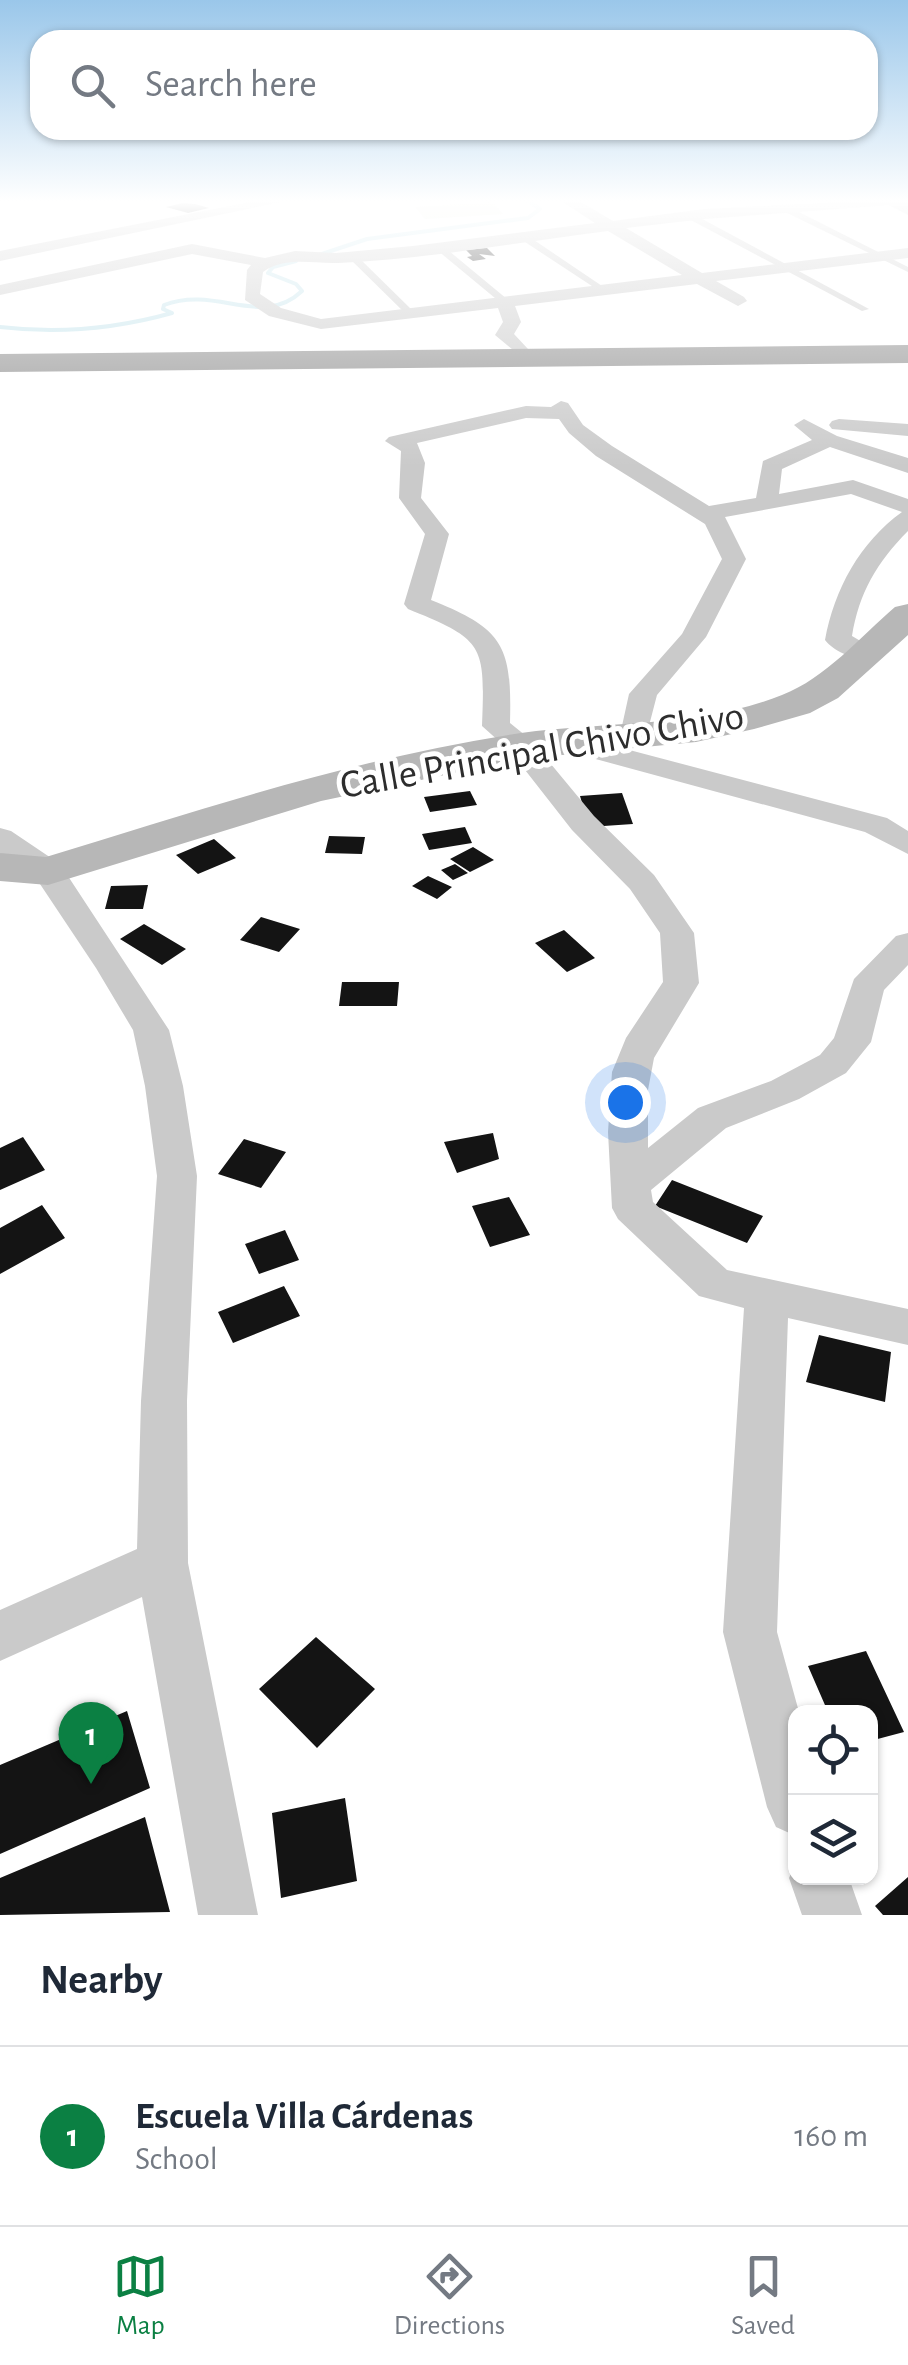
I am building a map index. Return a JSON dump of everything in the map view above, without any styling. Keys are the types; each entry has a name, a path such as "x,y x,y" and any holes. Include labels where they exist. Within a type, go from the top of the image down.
{"highway":[{"path":"0,354 908,345"},
{"path":"0,363 908,354"}],"street":[{"path":"252,288 251,296 275,312 321,324 598,288"},
{"path":"716,288 738,301"},
{"path":"504,301 512,322 504,335 519,349"},
{"path":"636,735 644,694 693,638 734,559 715,520 604,452 576,429 563,410 526,412 396,441 411,448 414,464 410,498 437,534 417,604 482,632 498,661 496,726 521,746 583,823 642,882 677,932 681,984 656,1018 634,1060 630,1185 634,1208 714,1284 908,1326"},
{"path":"908,430 804,426 824,442 886,452 908,466"},
{"path":"767,504 772,466 824,442"},
{"path":"705,514 853,487 907,518 867,558 842,612 838,640 855,662"},
{"name":"Calle Principal Chivo Chivo","path":"0,867 48,871 311,790 521,746 696,730 796,704 824,690 908,615"},
{"path":"565,742 876,825 908,844"},
{"path":"0,838 48,871 151,1030 164,1086 177,1176 164,1400 162,1563 228,1915"},
{"path":"630,1185 712,1118 785,1090 833,1064 852,1042 867,987 908,944"},
{"path":"767,1298 750,1632 793,1795"},
{"path":"0,1636 162,1563"},
{"path":"822,1885 832,1915"}],"lane":[{"path":"381,288 410,313"},
{"path":"489,288 504,301"},
{"path":"827,288 865,309"}],"building":[{"path":"470,791 477,805 430,812 424,797"},
{"path":"622,793 633,824 589,827 580,796"},
{"path":"465,827 472,843 429,850 422,834"},
{"path":"329,836 365,837 362,854 325,853"},
{"path":"214,839 236,858 198,874 176,855"},
{"path":"473,847 494,860 470,872 450,859"},
{"path":"455,864 468,873 453,880 441,870"},
{"path":"428,876 452,887 437,899 412,886"},
{"path":"148,885 143,909 105,909 111,886"},
{"path":"261,917 300,929 279,952 240,940"},
{"path":"144,924 186,949 162,965 120,939"},
{"path":"564,930 595,958 567,972 535,943"},
{"path":"342,982 399,982 397,1006 339,1006"},
{"path":"493,1133 499,1159 457,1173 444,1142"},
{"path":"23,1137 45,1170 0,1190 0,1148"},
{"path":"244,1139 286,1152 261,1188 218,1174"},
{"path":"672,1180 763,1216 747,1243 655,1206"},
{"path":"509,1197 530,1235 490,1247 472,1206"},
{"path":"42,1205 65,1238 0,1274 0,1228"},
{"path":"285,1230 299,1260 259,1274 245,1244"},
{"path":"284,1286 300,1316 233,1343 218,1312"},
{"path":"819,1335 891,1352 885,1402 806,1382"},
{"path":"316,1637 375,1689 317,1748 259,1689"},
{"path":"866,1651 904,1732 878,1739 878,1705 825,1705 808,1666"},
{"path":"127,1711 150,1788 0,1854 0,1765"},
{"path":"345,1798 357,1881 281,1898 272,1813"},
{"path":"145,1817 170,1912 0,1915 0,1878"},
{"path":"908,1877 908,1915 883,1915 875,1906"}],"waterway":[{"path":"0,327 65,330 129,323 172,313 163,309 164,305 184,300 271,306 287,302 302,291 300,288"}],"place":[{"name":"Escuela Villa Cárdenas","path":"91,1784"}]}
